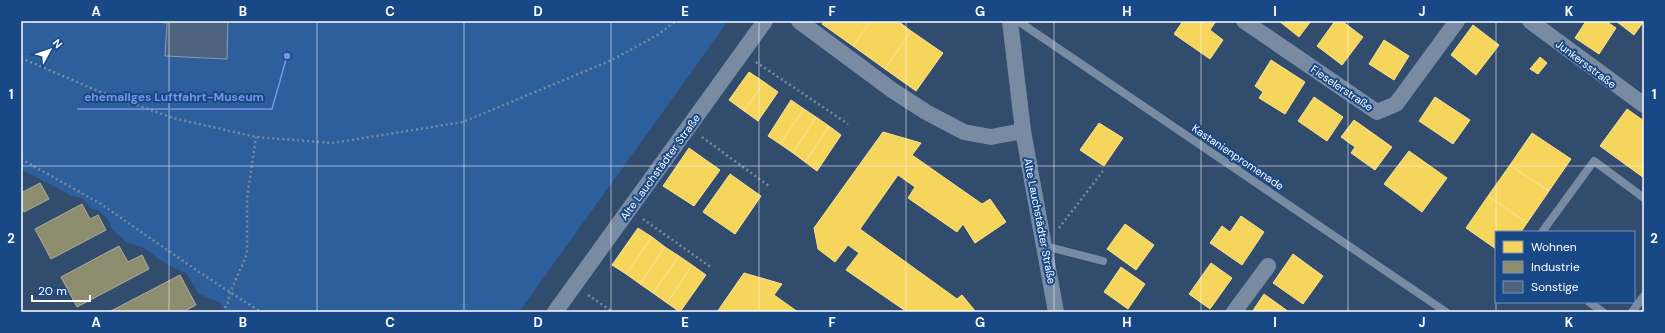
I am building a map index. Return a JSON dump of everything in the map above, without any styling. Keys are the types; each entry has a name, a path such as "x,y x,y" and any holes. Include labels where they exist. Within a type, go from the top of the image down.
{"street":[{"name":"Alte Lauchstädter Straße","path":"556,312 765,21"},
{"path":"799,21 892,90 926,112 964,132 991,137 1023,130"},
{"name":"Alte Lauchstädter Straße","path":"1010,21 1023,130 1056,312"},
{"name":"Fieselerstraße","path":"1244,21 1377,112 1396,104 1456,21"},
{"name":"Junkersstraße","path":"1530,21 1644,105"},
{"path":"1234,312 1268,266"}],"lane":[{"name":"Kastanienpromenade","path":"1018,21 1446,312"},
{"path":"1543,231 1594,161 1644,198"},
{"path":"1045,246 1103,261"},
{"path":"1632,312 1644,296"},
{"path":"1590,303 1603,312"}],"path":[{"path":"21,58 98,91 174,118 256,137 333,143 463,122 612,60 659,34 676,21"},
{"path":"742,52 848,124"},
{"path":"689,127 769,186"},
{"path":"222,312 227,305 230,293 247,254 247,198 256,137"},
{"path":"21,159 102,204 230,293 261,312"},
{"path":"1045,246 1103,172"},
{"path":"630,210 712,268"},
{"path":"575,286 613,312"}],"shaded area":[{"path":"21,21 728,21 519,312 225,312 220,303 199,294 186,273 168,265 142,247 127,243 112,229 107,218 98,210 92,209 83,199 70,195 21,169"}],"building: Wohnen":[{"path":"824,21 871,21 853,46 822,24"},
{"path":"871,21 898,21 911,31 885,69 853,46"},
{"path":"1183,21 1216,21 1210,30 1223,40 1210,59 1174,34"},
{"path":"1279,21 1311,21 1299,37"},
{"path":"1335,21 1342,21 1363,37 1342,65 1317,46"},
{"path":"1586,21 1606,21 1616,28 1599,54 1575,38"},
{"path":"1616,21 1644,21 1634,35"},
{"path":"1473,25 1499,45 1476,75 1451,55"},
{"path":"911,31 943,53 916,91 885,69"},
{"path":"1384,40 1409,56 1394,80 1369,64"},
{"path":"1540,57 1547,63 1538,74 1530,69"},
{"path":"1271,60 1305,82 1285,114 1259,98 1263,92 1255,86"},
{"path":"749,72 764,82 744,111 729,100"},
{"path":"764,82 778,92 758,121 744,111"},
{"path":"1314,97 1343,117 1327,141 1298,121"},
{"path":"1435,97 1470,120 1453,144 1419,121"},
{"path":"791,100 804,109 780,144 768,136"},
{"path":"804,109 816,117 793,153 780,144"},
{"path":"1627,109 1644,121 1644,178 1600,146"},
{"path":"816,117 829,126 805,162 793,153"},
{"path":"1354,120 1392,147 1375,170 1351,153 1355,147 1341,137"},
{"path":"1099,123 1123,138 1104,166 1080,150"},
{"path":"829,126 841,135 817,171 805,162"},
{"path":"883,132 921,143 912,155 982,204 990,199 1006,222 975,243 963,224 957,232 908,198 915,187 898,175 860,229 957,299 962,295 976,312 907,312 846,270 859,253 848,245 835,262 818,249 814,228"},
{"path":"1532,133 1571,159 1549,191 1510,165"},
{"path":"689,148 720,170 694,206 663,186"},
{"path":"1409,151 1447,178 1422,212 1384,184"},
{"path":"1510,165 1549,191 1527,223 1488,196"},
{"path":"730,174 761,196 735,234 703,212"},
{"path":"1488,196 1527,223 1522,231 1495,231 1495,248 1466,228"},
{"path":"1241,216 1264,232 1242,265 1210,243 1222,226 1230,232"},
{"path":"1125,224 1154,245 1136,270 1107,249"},
{"path":"638,228 652,237 626,274 612,265"},
{"path":"652,237 665,247 640,284 626,274"},
{"path":"665,247 679,256 653,293 640,284"},
{"path":"1293,254 1323,276 1303,304 1273,283"},
{"path":"679,256 692,265 667,303 653,293"},
{"path":"1211,263 1232,278 1210,309 1189,294"},
{"path":"692,265 706,275 680,312 667,303"},
{"path":"1121,267 1145,284 1128,309 1104,292"},
{"path":"744,273 782,284 774,295 798,312 717,312"},
{"path":"1264,294 1289,312 1252,312"}],"building: Industrie":[{"path":"40,183 49,199 24,212 21,205 21,193"},
{"path":"82,204 90,219 98,215 106,230 51,259 35,229"},
{"path":"119,246 128,262 142,255 149,269 77,307 61,277"},
{"path":"180,275 196,305 183,312 109,312"}],"building: Sonstige":[{"path":"158,21 228,21 227,59 165,56 167,23"}],"place":[{"name":"ehemaliges Luftfahrt-Museum","path":"287,56"}]}
